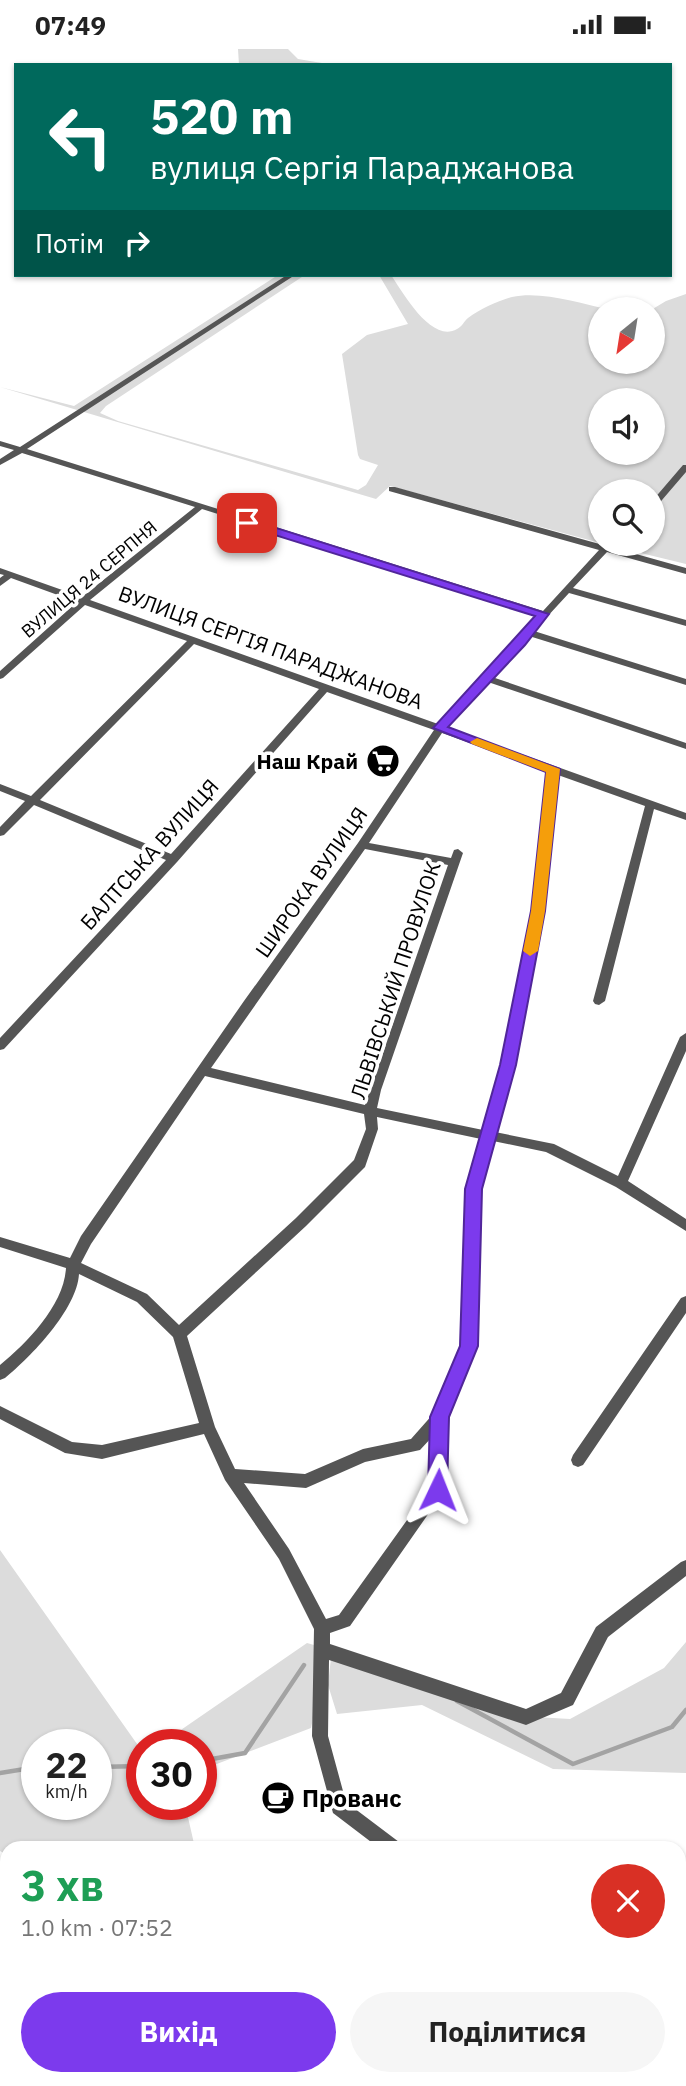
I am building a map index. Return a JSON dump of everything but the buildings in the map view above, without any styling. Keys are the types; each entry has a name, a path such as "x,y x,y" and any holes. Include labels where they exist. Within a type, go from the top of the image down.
{"street":[{"path":"0,463 288,277"},
{"path":"0,443 199,508 543,614"},
{"path":"665,491 686,467"},
{"path":"392,489 588,541"},
{"name":"ВУЛИЦЯ 24 СЕРПНЯ","path":"0,676 85,600 199,508"},
{"name":"ШИРОКА ВУЛИЦЯ","path":"0,1374 25,1353 62,1305 72,1283 73,1265 86,1240 248,1004 362,845 440,728 597,556"},
{"path":"638,556 686,571"},
{"name":"ВУЛИЦЯ СЕРГІЯ ПАРАДЖАНОВА","path":"0,571 686,817"},
{"path":"0,583 11,574"},
{"path":"566,589 686,623"},
{"path":"529,633 686,682"},
{"path":"0,833 192,641"},
{"path":"486,678 686,746"},
{"name":"БАЛТСЬКА ВУЛИЦЯ","path":"0,1046 173,859 326,687"},
{"path":"230,1475 306,1481 363,1456 415,1445 440,1417 469,1346 473,1189 508,1065 538,911 553,769"},
{"path":"0,786 173,859"},
{"path":"599,1001 650,805"},
{"name":"ЛЬВІВСЬКИЙ ПРОВУЛОК","path":"179,1333 301,1222 360,1163 372,1129 370,1111 375,1090 456,857 362,845"},
{"path":"621,1183 686,1037"},
{"path":"204,1071 370,1111 549,1148 621,1183 686,1226"},
{"path":"0,1242 73,1265 142,1298 179,1333 208,1427 230,1475 284,1554 322,1628 320,1736 339,1808 384,1841"},
{"path":"578,1460 686,1301"},
{"path":"0,1412 70,1448 102,1452 208,1427"},
{"path":"322,1628 344,1621 438,1490 440,1417"},
{"path":"321,1649 526,1717 567,1699 602,1632 686,1567"}],"shaded area":[{"path":"238,49 288,49 298,59 322,63 239,63"},
{"path":"275,277 302,277 106,406 100,413 118,421 358,490 366,485 378,465 360,459 358,455 342,354 367,335 408,324 380,277 392,277 418,314 437,329 447,332 459,328 468,318 484,308 512,297 548,297 588,305 588,375 665,375 665,302 686,294 686,564 653,556 665,556 665,479 588,479 588,540 390,486 376,499 0,387 74,406"},
{"path":"0,1550 126,1729 126,1820 189,1820 193,1841 0,1841"},
{"path":"686,1642 686,1773 553,1769 422,1705 337,1714 328,1685 331,1658 518,1716 570,1719 664,1668"},
{"path":"307,1643 314,1645 317,1699 311,1728 217,1764 217,1729 182,1729"}],"waterway":[{"path":"217,1758 245,1753 304,1665"},
{"path":"457,1701 573,1764 672,1727 686,1710"},
{"path":"112,1767 126,1766"},
{"path":"0,1773 21,1770"}],"slow traffic":[{"path":"477,742 553,769 538,911 530,951"}],"place":[{"name":"Наш Край","path":"383,761"},
{"name":"Прованс","path":"278,1798"}],"route":[{"path":"247,523 543,614 440,728 553,769 538,911 508,1065 473,1189 469,1346 440,1417 438,1490"}]}
